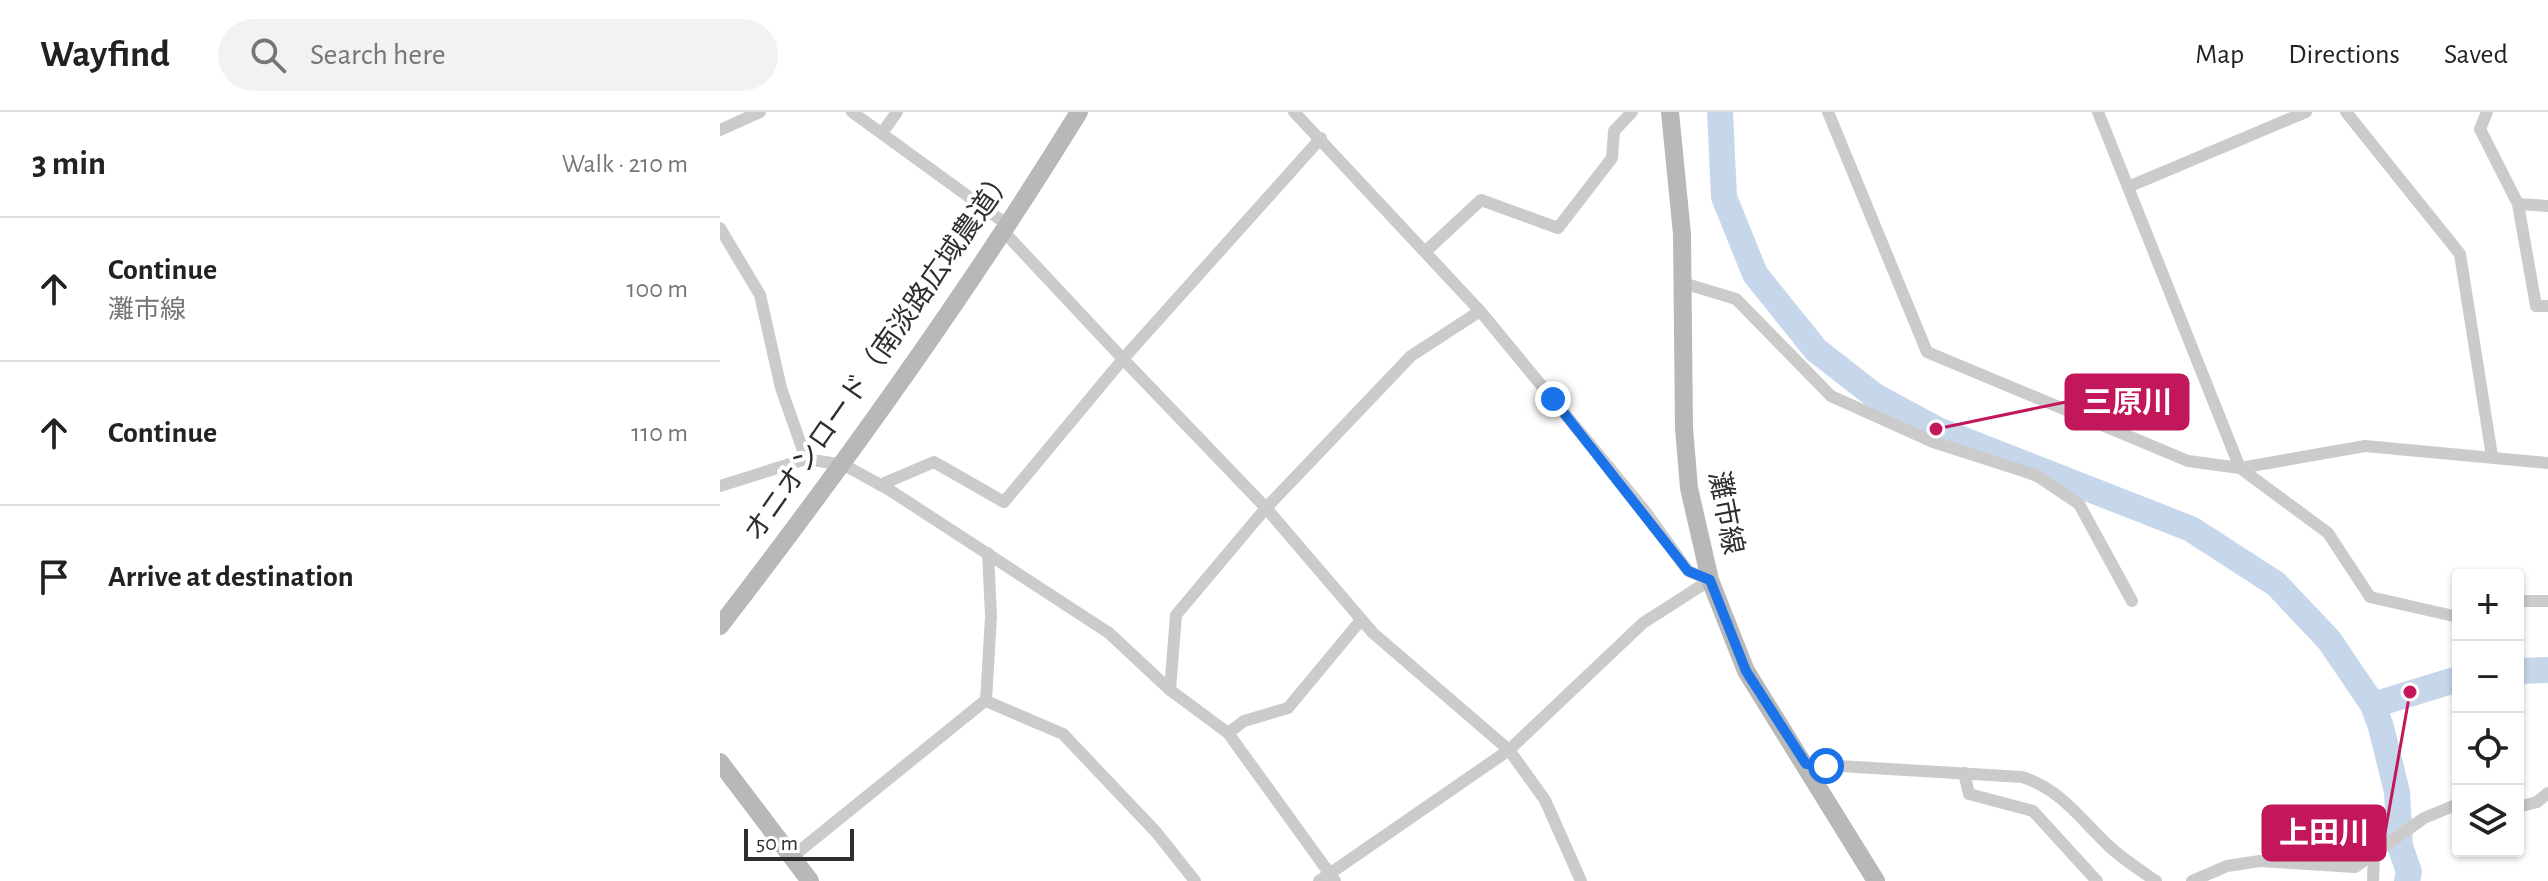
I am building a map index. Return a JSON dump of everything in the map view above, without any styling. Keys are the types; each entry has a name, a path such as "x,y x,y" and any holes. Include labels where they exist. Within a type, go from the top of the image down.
{"main road":[{"name":"オニオンロード（南淡路広域農道）","path":"720,626 844,465 1007,230 1079,112"},
{"name":"灘市線","path":"1670,112 1678,176 1683,283 1684,428 1689,488 1710,580 1746,671 1876,881"},
{"path":"720,762 810,881"}],"street":[{"path":"720,130 760,112"},
{"path":"852,112 1007,230 1123,359 1266,508 1361,620 1509,750 1545,800 1581,881"},
{"path":"882,133 897,112"},
{"path":"1294,112 1480,311 1645,511 1688,571 1710,580"},
{"path":"1426,251 1481,200 1558,228 1612,158 1614,131 1632,112"},
{"path":"1828,112 1927,352 2188,461 2240,468 2365,446 2548,463"},
{"path":"2098,112 2240,468 2328,533 2370,597 2452,616"},
{"path":"2128,187 2306,112"},
{"path":"2346,112 2460,254 2492,456"},
{"path":"2487,112 2480,129 2518,204 2536,306 2548,306"},
{"path":"880,485 934,462 1004,502 1123,359 1321,138"},
{"path":"2518,204 2548,206"},
{"path":"720,228 760,295 781,388 806,459"},
{"path":"1683,283 1736,299 1831,396 1933,442 2036,475 2079,504 2132,601"},
{"path":"1170,690 1176,615 1266,508 1411,356 1480,311"},
{"path":"720,486 806,459 844,465 988,553 1109,633 1170,690 1228,733 1328,878 1509,750 1643,623 1710,580"},
{"path":"792,857 986,700 991,616 988,553"},
{"path":"2524,601 2548,601"},
{"path":"1228,733 1244,721 1288,708 1361,620"},
{"path":"986,700 1063,734 1156,832 1195,881"},
{"path":"1806,764 2022,777 2042,783 2059,795 2110,847 2156,881"},
{"path":"1964,773 1969,794 2033,811 2097,881"},
{"path":"2524,805 2537,802 2548,793"},
{"path":"2192,881 2210,878 2227,866 2260,861 2355,867 2424,818 2452,806"},
{"path":"2373,881 2374,855"}],"waterway":[{"path":"1720,112 1724,197 1755,274 1816,350 1875,396 1936,429 2191,529 2276,584 2329,640 2373,705 2381,727 2397,792 2400,846 2409,872 2407,881"},
{"path":"2524,671 2548,670"},
{"path":"2373,705 2452,681"}],"place":[{"name":"三原川","path":"1936,429"},
{"name":"上田川","path":"2410,692"}],"route":[{"path":"1553,399 1645,511 1688,571 1710,580 1746,671 1806,764 1826,766"}]}
